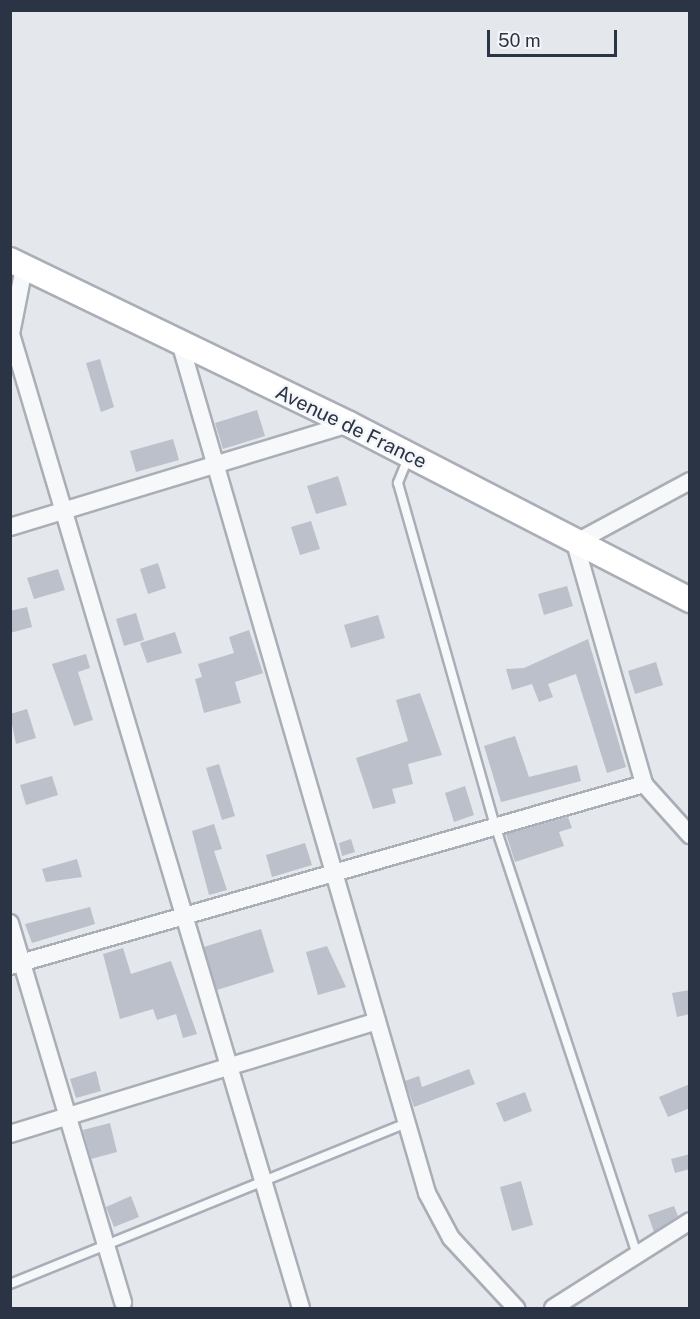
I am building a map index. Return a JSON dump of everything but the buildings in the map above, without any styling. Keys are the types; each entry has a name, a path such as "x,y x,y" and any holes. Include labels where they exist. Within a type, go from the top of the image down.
{"main road":[{"name":"Avenue de France","path":"16,269 349,424 575,543 690,600"}],"street":[{"path":"16,269 11,334 301,1308"},
{"path":"181,346 214,467 427,1193 451,1238 508,1305"},
{"path":"10,527 214,467 349,424"},
{"path":"690,481 575,543 644,784 690,836"},
{"path":"16,964 644,784"},
{"path":"10,923 16,964 68,1116 123,1304"},
{"path":"10,1134 377,1021"},
{"path":"553,1308 690,1221"}],"lane":[{"path":"409,455 398,483 495,825 637,1255"},
{"path":"10,1284 407,1123"}]}
